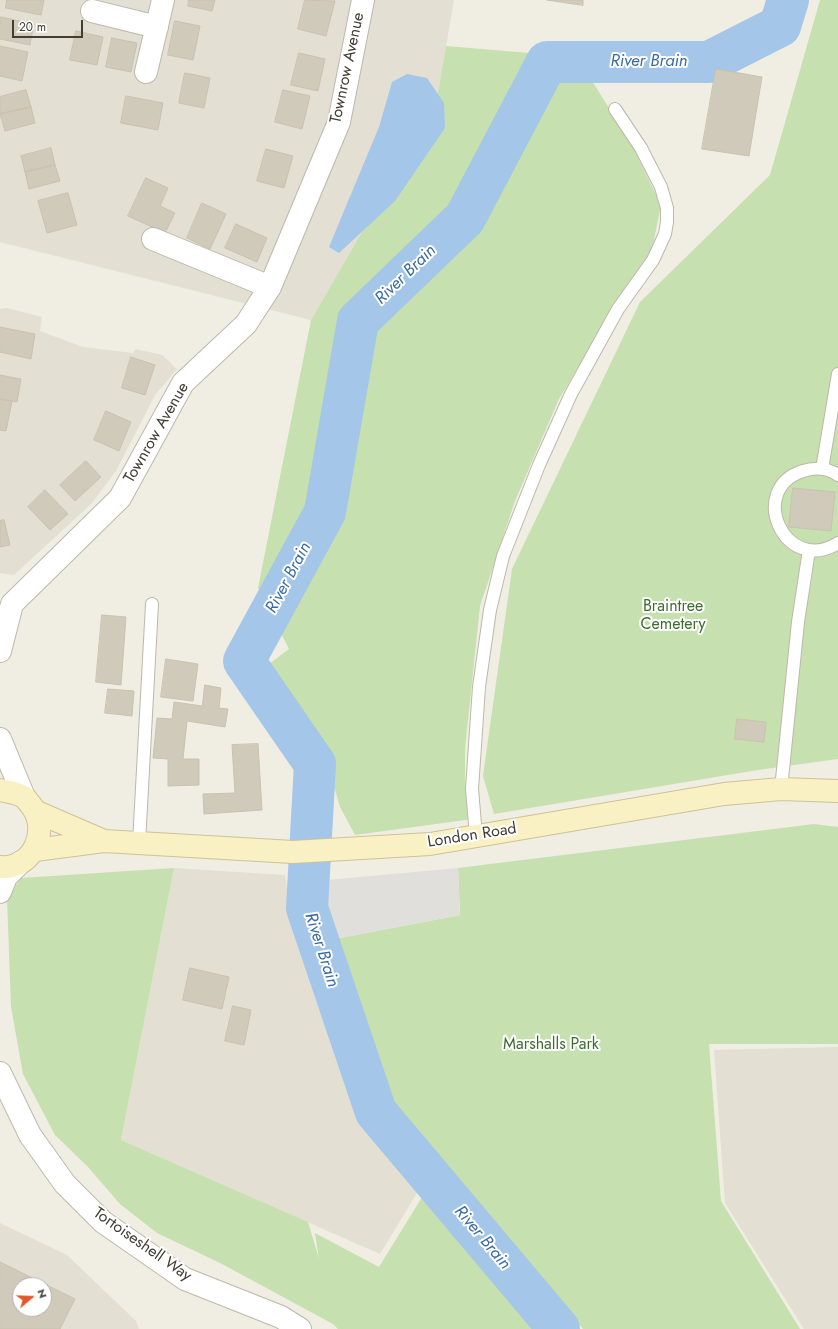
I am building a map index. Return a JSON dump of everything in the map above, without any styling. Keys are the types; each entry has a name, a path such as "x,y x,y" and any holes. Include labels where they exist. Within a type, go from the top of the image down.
{"street":[{"path":"146,72 163,0"},
{"name":"Townrow Avenue","path":"0,650 6,599 120,498 183,383 246,324 270,287 339,122 363,0"},
{"path":"92,11 156,27"},
{"path":"153,239 270,287"},
{"path":"0,739 41,831 28,856 6,877 0,892"},
{"name":"London Road","path":"0,867 28,856 104,841 293,852 430,844 724,794 781,789 838,792"},
{"name":"London Road","path":"0,790 104,841"},
{"name":"Tortoiseshell Way","path":"0,1073 30,1135 65,1184 103,1222 184,1279 281,1317 300,1329"}],"lane":[{"path":"476,836 472,789 478,695 490,610 503,556 539,465 571,394 618,309 654,260 665,234 667,208 662,187 640,148 615,109"},
{"path":"822,469 838,374"},
{"path":"838,475 832,471 813,468 794,474 780,488 774,507 778,527 790,542 809,550 829,549 838,543"},
{"path":"781,789 798,622 809,550"},
{"path":"139,843 152,604"}],"shaded area":[{"path":"0,0 454,0 436,104 311,320 0,242"},
{"path":"7,308 42,317 40,331 83,347 133,353 136,349 162,355 177,369 155,395 116,471 92,503 14,575 0,573 0,309"},
{"path":"174,868 285,875 291,912 360,1123 420,1188 380,1254 121,1140"},
{"path":"458,868 460,915 335,939 316,881"},
{"path":"838,1047 838,1329 804,1329 725,1203 714,1050"},
{"path":"0,1223 67,1255 136,1321 139,1329 0,1329"}],"green space":[{"name":"Braintree Cemetery","path":"820,0 838,0 838,759 758,770 494,814 483,776 512,569 640,302 770,175"},
{"path":"446,46 577,57 632,145 661,205 651,255 613,310 559,399 515,501 480,606 465,749 465,784 480,818 355,835 340,807 325,755 264,668 289,649 258,588 311,320 436,104"},
{"name":"Marshalls Park","path":"814,824 838,827 838,1044 709,1044 721,1201 800,1329 583,1329 392,1104 335,939 460,915 458,868"},
{"path":"174,868 121,1140 308,1222 319,1259 315,1233 379,1267 424,1194 543,1329 338,1329 333,1324 222,1264 157,1233 120,1204 88,1167 55,1135 23,1074 11,1007 7,898 21,878"}],"water":[{"path":"407,74 427,78 444,103 445,128 395,201 339,253 329,247 379,127 392,82"}],"building":[{"path":"7,0 44,0 41,15 6,8"},
{"path":"189,0 215,0 212,11 188,6"},
{"path":"305,0 335,1 326,36 298,29"},
{"path":"547,0 583,0 583,5"},
{"path":"1,17 34,24 30,45 0,39"},
{"path":"175,21 200,26 193,60 168,55"},
{"path":"76,31 103,37 97,65 70,60"},
{"path":"112,38 137,43 131,72 106,67"},
{"path":"0,46 28,52 22,81 0,76"},
{"path":"299,53 325,59 318,91 291,85"},
{"path":"716,69 762,77 749,156 702,149"},
{"path":"185,73 210,78 204,108 179,103"},
{"path":"26,90 31,107 0,114 0,97"},
{"path":"283,90 310,96 302,129 275,122"},
{"path":"126,96 163,103 158,130 121,123"},
{"path":"31,107 35,123 5,131 0,114"},
{"path":"51,148 55,165 25,172 21,156"},
{"path":"266,149 293,156 284,188 257,181"},
{"path":"55,165 60,181 29,189 25,172"},
{"path":"146,178 168,188 160,206 175,213 165,233 128,216"},
{"path":"68,193 77,225 47,233 38,201"},
{"path":"202,203 226,214 210,249 187,238"},
{"path":"236,224 267,238 257,262 225,248"},
{"path":"0,327 35,334 31,359 0,352"},
{"path":"131,357 155,365 145,395 122,388"},
{"path":"0,375 21,379 17,402 0,399"},
{"path":"0,399 12,401 6,431 0,430"},
{"path":"106,411 131,422 119,451 94,440"},
{"path":"86,461 101,477 75,501 60,485"},
{"path":"793,488 835,492 831,531 789,527"},
{"path":"45,490 68,514 50,530 28,507"},
{"path":"4,520 10,545 0,547 0,521"},
{"path":"102,615 126,617 121,685 96,682"},
{"path":"166,659 198,664 193,701 161,697"},
{"path":"205,685 221,688 219,708 228,709 225,727 187,721 183,759 199,759 199,785 168,786 168,759 153,758 157,718 172,719 174,702 202,706"},
{"path":"108,689 134,691 132,716 105,713"},
{"path":"737,719 766,722 764,742 735,739"},
{"path":"258,744 262,810 204,814 203,794 235,793 232,745"},
{"path":"190,968 229,977 222,1009 183,1000"},
{"path":"233,1006 251,1010 244,1045 225,1041"},
{"path":"0,1262 30,1277 12,1277 12,1317 52,1317 52,1288 75,1299 60,1329 0,1329"}],"waterway":[{"name":"River Brain","path":"559,1329 376,1112 307,908 315,764 244,661 325,512 358,321 465,218 547,62 709,62 780,26 788,0"}]}
